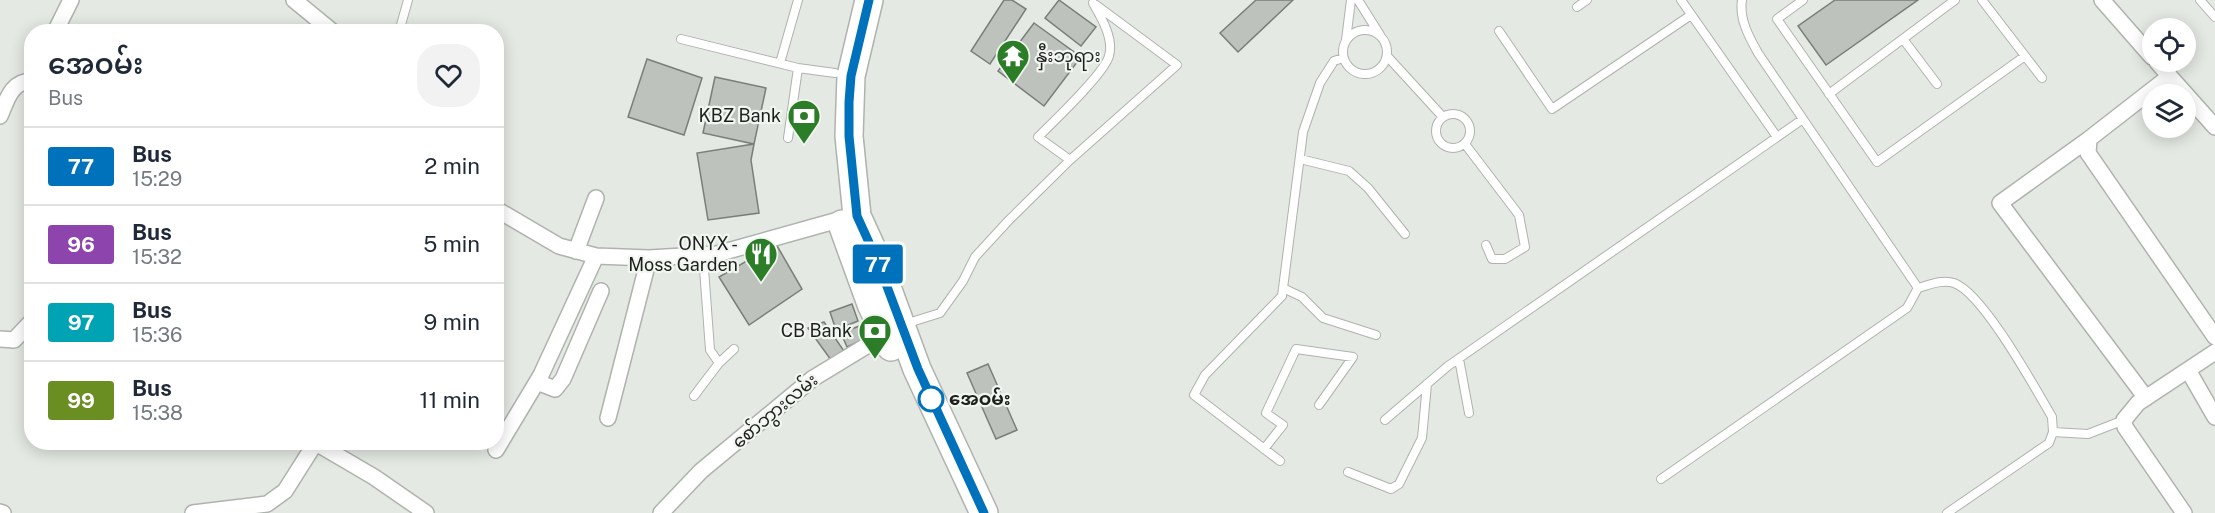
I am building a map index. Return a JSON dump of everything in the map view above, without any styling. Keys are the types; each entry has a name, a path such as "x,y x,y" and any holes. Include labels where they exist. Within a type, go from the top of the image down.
{"highway":[{"path":"852,0 835,73 833,136 849,217 966,513"},
{"path":"849,217 850,84 868,0"},
{"path":"893,329 918,369 984,513"}],"street":[{"path":"59,24 71,0"},
{"path":"294,0 323,24"},
{"path":"2102,0 2142,46"},
{"path":"2166,72 2215,128"},
{"path":"2146,398 2000,203 2089,140 2170,76"},
{"path":"0,116 13,88 24,81"},
{"path":"2089,140 2088,153 2097,168 2215,337"},
{"path":"576,252 596,198"},
{"path":"504,214 559,246 576,252 596,256 649,258 717,254 849,217"},
{"path":"504,437 537,382 596,256"},
{"path":"608,418 649,258"},
{"path":"537,382 555,389 563,379 601,291"},
{"path":"0,339 14,340 24,329"},
{"name":"စော်ဘွားလမ်း","path":"661,513 702,471 812,379 893,329"},
{"path":"2184,513 2125,426 2124,420 2128,412 2146,398 2215,352"},
{"path":"2188,370 2215,417"},
{"path":"194,513 267,504 285,491 311,450"},
{"path":"328,450 374,477 426,513"}],"lane":[{"path":"401,24 408,0"},
{"path":"780,63 798,0"},
{"path":"1351,0 1343,58 1353,71 1370,74 1384,64 1387,56"},
{"path":"1358,0 1383,39 1387,56 1442,116"},
{"path":"1577,7 1587,0"},
{"path":"1681,0 1777,137"},
{"path":"1742,0 1740,8 1747,34 1918,288"},
{"path":"1803,0 1777,19 1877,162 2025,56"},
{"path":"1829,94 1955,0"},
{"path":"1982,0 2042,78"},
{"path":"2200,0 2215,17"},
{"path":"1070,160 1038,137 1095,76 1109,56 1109,39 1103,21 1091,1"},
{"path":"893,329 940,313 963,281 975,257 1009,220 1070,160 1177,64 1091,1"},
{"path":"1499,31 1552,109 1691,15"},
{"path":"1346,41 1352,34 1368,30 1383,39"},
{"path":"681,39 798,68 835,73"},
{"path":"1903,39 1937,84"},
{"path":"1280,461 1194,394 1205,375 1282,297 1303,132 1320,83 1334,61 1343,58"},
{"path":"788,138 798,68"},
{"path":"1455,113 1467,119 1471,132 1466,144 1452,149 1439,142 1434,128 1442,116 1455,113"},
{"path":"1385,420 1459,358 1803,119"},
{"path":"1466,144 1519,215 1525,247 1505,259 1492,259 1486,244"},
{"path":"1300,159 1349,171 1368,188 1405,234"},
{"path":"703,255 710,350 719,363"},
{"path":"1661,479 1907,308 1918,288 1943,282 1956,284 1989,314 2052,417 2053,432 2049,443 1947,513"},
{"path":"1283,288 1302,297 1323,318 1376,335"},
{"path":"694,396 719,363 734,349"},
{"path":"1264,449 1282,425 1266,413 1296,349 1353,357 1319,405"},
{"path":"1459,358 1469,413"},
{"path":"1348,472 1391,489 1399,484 1422,438 1427,384"},
{"path":"2053,432 2088,434 2124,420"}],"building":[{"path":"1004,0 1012,0 1026,9 990,64 971,51"},
{"path":"1059,0 1096,27 1081,46 1045,18"},
{"path":"1256,0 1293,0 1238,52 1220,33"},
{"path":"1835,0 1918,0 1826,65 1798,26"},
{"path":"1034,23 1081,57 1044,106 998,71"},
{"path":"647,59 702,78 684,135 628,117"},
{"path":"715,77 766,88 754,144 703,133"},
{"path":"754,144 751,160 759,213 708,220 697,153"},
{"name":"ONYX - Moss Garden","path":"776,244 802,289 749,325 719,277"},
{"path":"852,304 858,321 836,330 830,312"},
{"path":"824,322 844,351 831,360 808,328"},
{"path":"862,325 867,338 847,347 841,333"},
{"path":"988,364 1017,430 996,439 967,373"}],"bus line":[{"name":"77","path":"869,0 851,76 849,102 849,136 857,216 877,260 918,369 984,513"}],"place":[{"name":"နှီးဘုရား","path":"1013,85"},
{"name":"KBZ Bank","path":"804,145"},
{"name":"ONYX - Moss Garden","path":"761,283"},
{"name":"CB Bank","path":"875,360"},
{"name":"အေဝမ်း","path":"931,399"}]}
